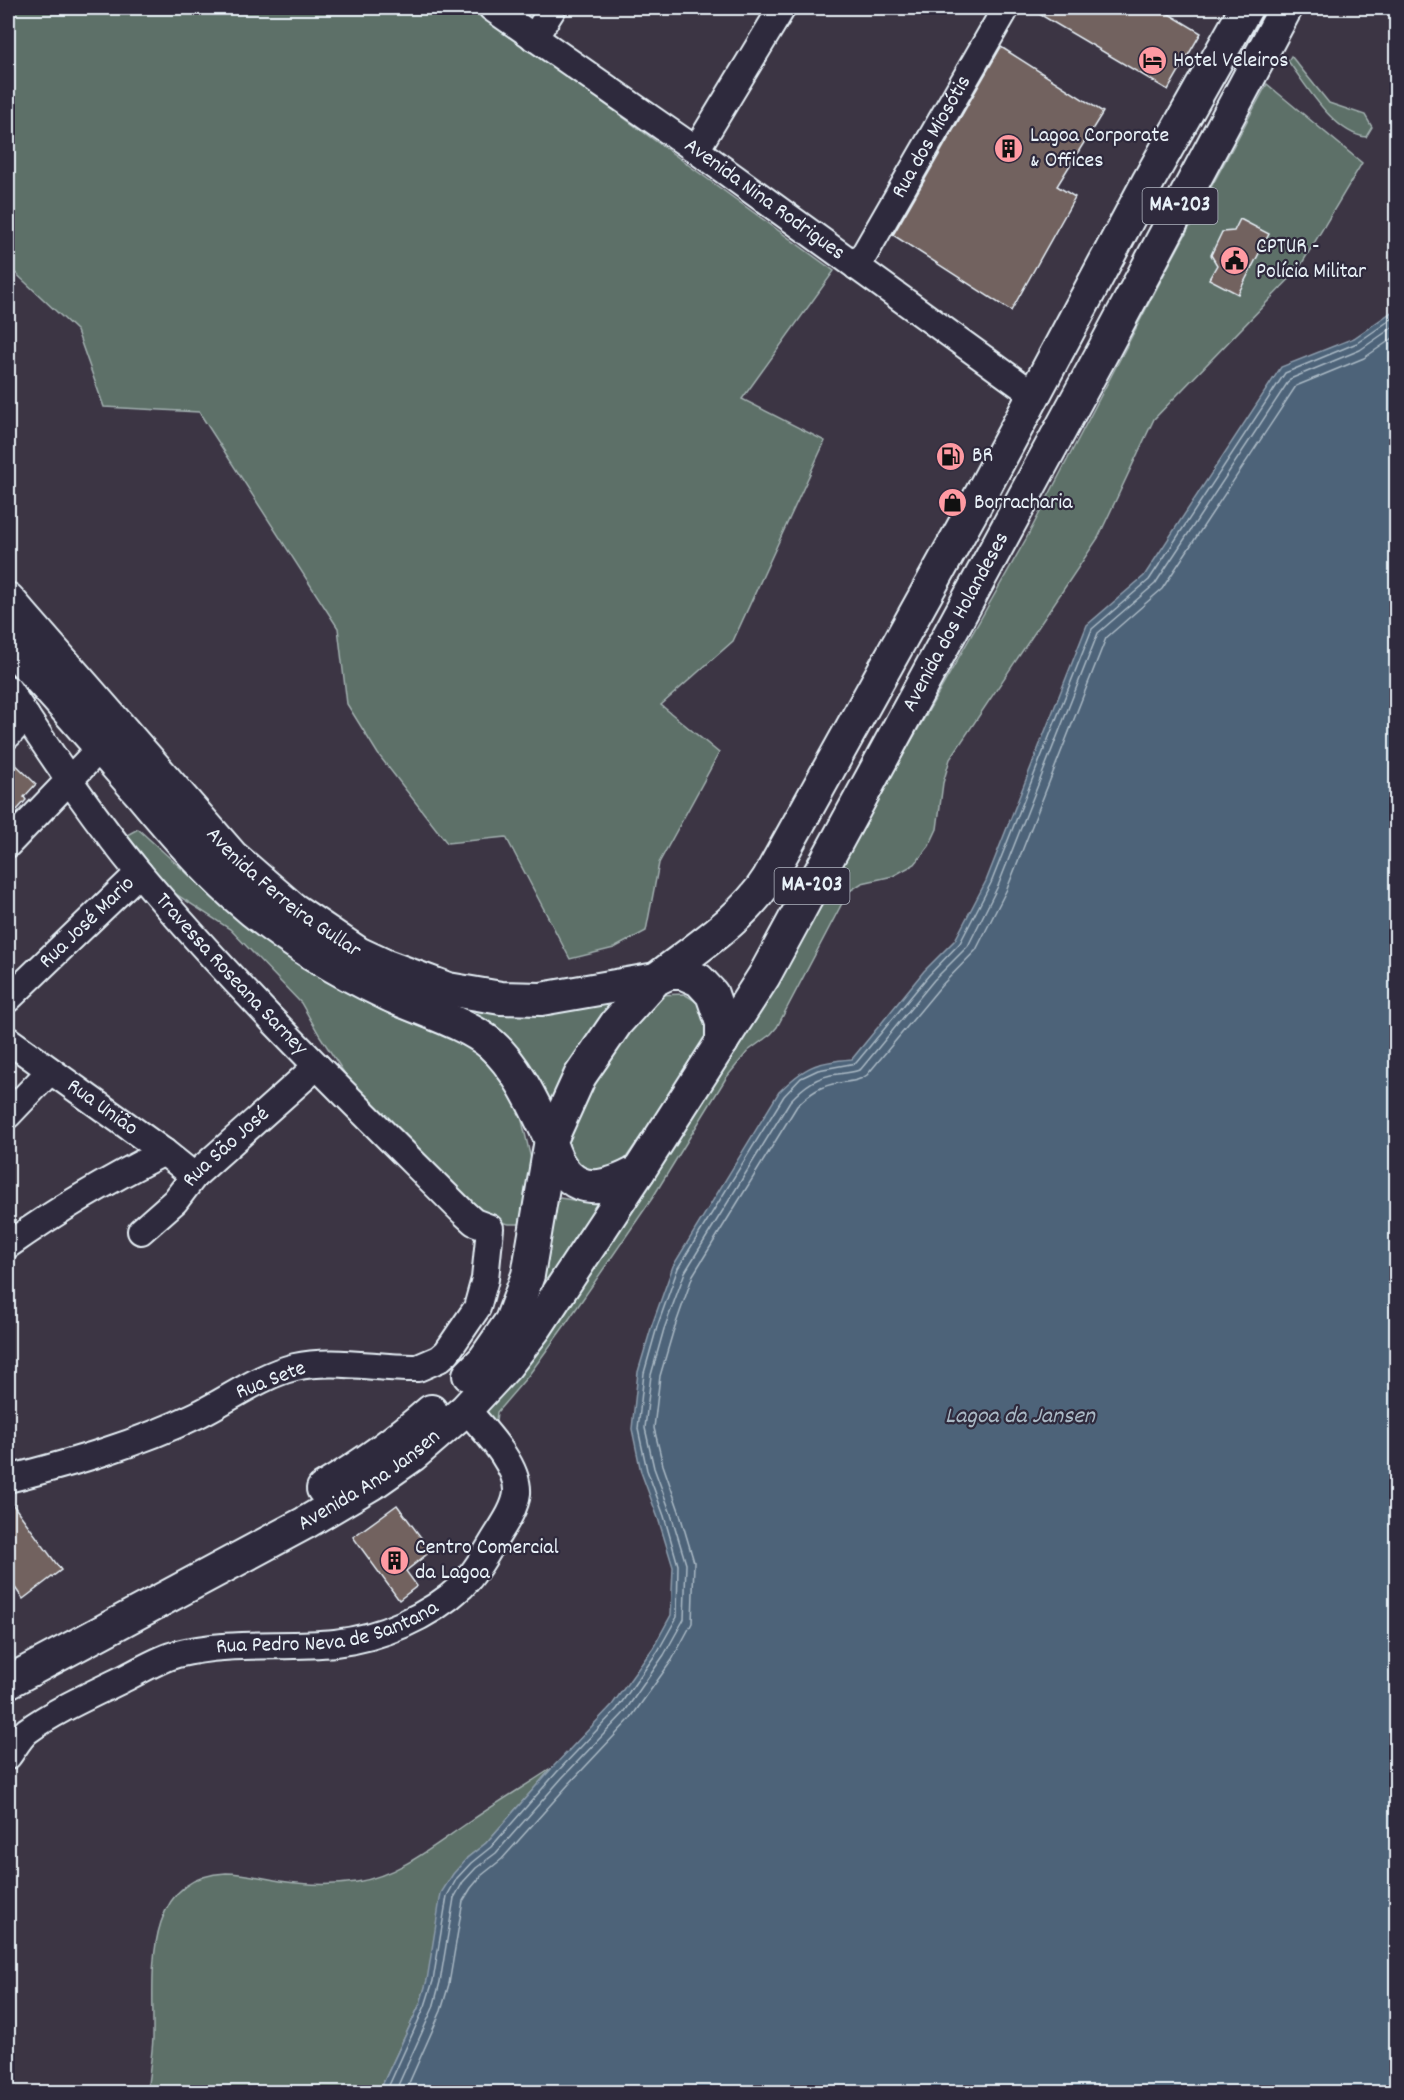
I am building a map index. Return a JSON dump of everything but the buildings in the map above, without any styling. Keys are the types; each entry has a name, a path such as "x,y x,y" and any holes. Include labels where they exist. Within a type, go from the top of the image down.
{"main road":[{"name":"Avenida dos Holandeses","path":"657,978 744,909 762,890 972,511 1149,180 1246,8"},
{"name":"Avenida dos Holandeses","path":"722,1042 764,976 1286,8"},
{"path":"899,726 904,689 1048,426 1050,418 1048,410 1044,403 1034,395"},
{"name":"Avenida Ferreira Gullar","path":"8,599 130,762 202,864 233,894 280,933 344,972 386,994 466,1029 490,1043 522,1084 551,1142 562,1170 568,1176 592,1187 609,1185 639,1171"},
{"name":"Avenida Ferreira Gullar","path":"8,645 100,748 130,762 210,832 247,870 312,923 358,952 386,966 448,989 501,998 541,999 657,978 669,973 683,973 699,980 717,1003 722,1023 722,1042"},
{"name":"MA-203","path":"551,1142 580,1076 596,1051 617,1022 657,978"},
{"name":"MA-203","path":"639,1171 722,1042"},
{"name":"Avenida Ana Jansen","path":"8,1658 324,1488 407,1432 445,1399 484,1360 511,1321 528,1275 551,1142"},
{"name":"Avenida Ana Jansen","path":"8,1682 305,1523 376,1481 413,1455 466,1409 506,1366 536,1327 639,1171"}],"street":[{"name":"Avenida Nina Rodrigues","path":"492,8 696,150 1034,395"},
{"path":"534,38 553,8"},
{"path":"696,150 782,8"},
{"name":"Rua dos Miosótis","path":"857,267 1006,8"},
{"name":"Travessa Roseana Sarney","path":"8,689 70,781 140,873 250,996 317,1066 463,1212 474,1222 490,1228"},
{"path":"8,735 26,716"},
{"path":"8,844 100,748"},
{"name":"Rua José Mario","path":"8,999 140,873"},
{"name":"Rua União","path":"8,1040 194,1176"},
{"name":"Rua São José","path":"141,1231 175,1201 194,1176 317,1066"},
{"path":"8,1115 50,1071"},
{"path":"8,1245 38,1223 128,1170 164,1152"},
{"name":"Rua Sete","path":"8,1479 76,1460 151,1434 197,1415 253,1384 294,1368 315,1364 418,1368 429,1364 447,1352 477,1308 483,1286 490,1228"},
{"name":"Rua Pedro Neva de Santana","path":"8,1756 25,1733 33,1727 173,1655 217,1648 335,1642 368,1637 426,1612 452,1594 478,1567 513,1507 517,1492 514,1476 505,1459 466,1409"}],"green space":[{"path":"8,8 473,8 834,271 742,399 825,441 733,641 661,705 719,753 659,863 646,931 614,948 570,959 506,837 447,843 378,754 347,704 338,628 199,412 104,407 77,331 8,266"},
{"path":"1291,56 1329,103 1365,115 1372,127 1366,137 1354,134 1332,118 1288,61"},
{"path":"1267,84 1362,163 1298,270 1154,419 1098,538 950,759 943,783 937,829 929,846 915,864 893,876 862,883 848,892 777,1027 748,1051 726,1078 653,1197 528,1376 497,1412 495,1429 485,1409 766,997 1026,539 1168,267"},
{"path":"138,829 224,907 301,967 389,1014 479,1052 503,1079 521,1116 531,1159 527,1224 509,1224 490,1220 364,1103 301,1003 230,929 171,891 127,835"},
{"path":"622,993 550,1116 455,1010 468,1001"},
{"path":"684,994 699,1004 706,1013 705,1043 619,1168 584,1173 571,1159 568,1136 591,1083 620,1037 659,995"},
{"path":"553,1197 607,1205 550,1292 534,1296"},
{"path":"552,1768 486,1843 467,1858 420,2004 379,2092 147,2092 153,2038 154,1960 158,1934 165,1911 178,1892 198,1879 226,1873 318,1884 357,1882 373,1878 403,1866"}],"water":[{"name":"Lagoa da Jansen","path":"1396,309 1396,2092 379,2092 420,2004 427,1980 441,1893 467,1858 486,1843 552,1768 612,1705 653,1648 671,1615 673,1567 641,1472 632,1429 638,1372 673,1266 779,1092 796,1076 812,1067 852,1059 924,971 955,940 986,881 1087,625 1144,576 1281,367 1354,338"}],"place":[{"name":"Hotel Veleiros","path":"1152,61"},
{"name":"Lagoa Corporate & Offices","path":"1009,149"},
{"name":"CPTUR - Polícia Militar","path":"1235,260"},
{"name":"BR","path":"951,456"},
{"name":"Borracharia","path":"953,503"},
{"name":"Centro Comercial da Lagoa","path":"394,1561"}]}
